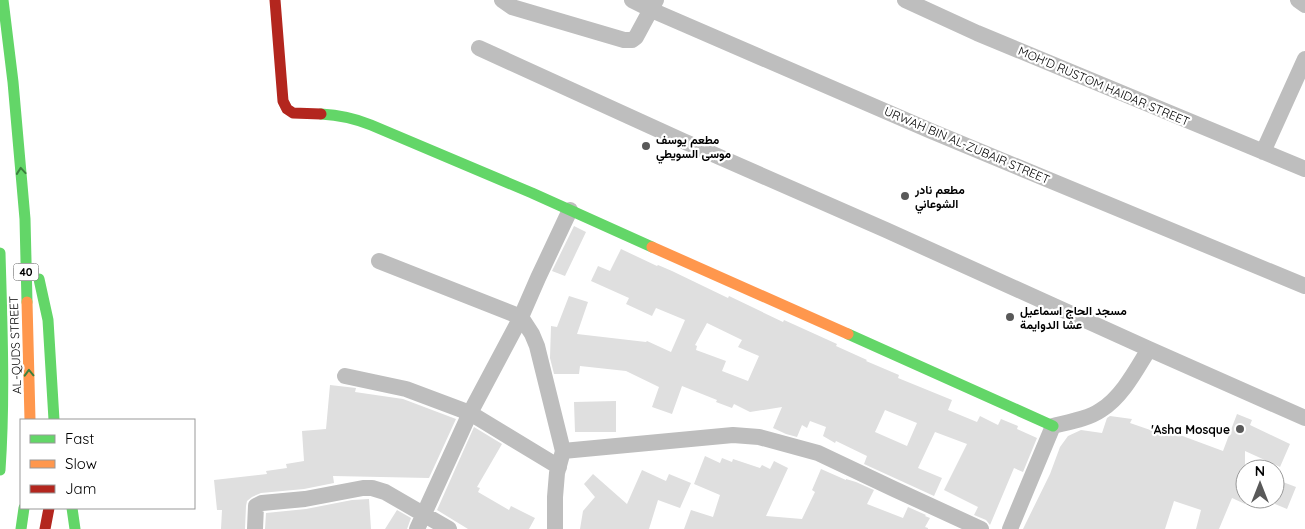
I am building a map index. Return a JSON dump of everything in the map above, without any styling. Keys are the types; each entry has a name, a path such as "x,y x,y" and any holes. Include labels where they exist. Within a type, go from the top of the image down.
{"main road":[{"name":"AL-QUDS STREET","path":"3,0 13,82 25,219 30,419"},
{"path":"275,0 283,101 287,109 293,113 338,115 353,118 570,210 1054,426"},
{"path":"25,219 48,320 61,390 64,419"},
{"name":"AL-QUDS STREET","path":"0,253 3,373 3,427 0,470"},
{"path":"48,320 54,419"},
{"path":"20,529 24,509"},
{"path":"45,529 49,509"},
{"path":"72,509 75,529"}],"street":[{"path":"502,0 512,7 624,40 632,40 636,37 653,5"},
{"name":"URWAH BIN AL-ZUBAIR STREET","path":"632,0 653,5 940,134 1305,286"},
{"name":"MOH'D RUSTOM HAIDAR STREET","path":"905,0 977,33 1305,169"},
{"path":"1298,0 1305,5"},
{"path":"479,48 1305,418"},
{"path":"1263,152 1305,59"},
{"path":"417,529 470,413 521,317 570,210"},
{"path":"379,262 521,317 537,346 561,459 555,497 555,529"},
{"path":"1010,529 1054,426 1101,410 1126,385 1149,349"},
{"path":"345,376 406,390 470,413 561,459 733,435 759,437 818,453 981,529"},
{"path":"255,529 256,506 363,488 372,488 385,492 449,529"}],"building":[{"path":"574,226 586,232 565,276 552,271"},
{"path":"621,249 728,298 729,296 783,322 784,320 837,344 836,346 866,361 899,375 898,378 952,400 948,410 977,422 980,416 998,425 1001,419 1018,426 1017,429 1037,438 1023,472 1014,468 990,525 986,520 974,515 978,507 944,490 967,444 935,432 918,468 942,478 934,496 864,464 867,456 823,436 826,427 810,421 807,428 802,425 797,437 773,428 782,407 750,412 734,404 732,408 716,402 717,400 682,386 672,414 652,407 659,387 626,371 580,366 579,374 554,374 550,358 551,326 557,327 569,296 588,302 577,334 647,341 671,352 685,320 656,308 652,316 626,304 629,298 591,281 598,266 610,271","holes":["707,323 742,340 738,347 759,356 748,381 722,371 726,361 696,350 697,346 695,345","885,410 917,423 907,446 875,432"]},
{"path":"330,385 356,388 355,392 403,399 456,419 429,478 333,476 334,483 304,489 261,493 247,501 245,529 221,529 222,510 217,510 214,480 267,474 266,471 287,468 286,464 304,461 302,431 326,429"},
{"path":"616,401 616,432 575,432 574,402"},
{"path":"1237,414 1252,420 1250,425 1290,444 1283,459 1262,459 1245,451 1245,459 1235,459 1235,499 1232,498 1219,529 1196,529 1201,510 1174,501 1165,529 1023,529 1050,474 1060,447 1068,436 1081,430 1102,433 1107,418 1110,416 1132,419 1130,423 1159,433 1161,428 1223,451"},
{"path":"474,427 502,444 477,487 480,488 478,492 509,510 511,506 535,518 529,529 468,529 437,510"},
{"path":"705,456 720,463 722,458 732,462 733,459 760,468 762,465 770,469 774,461 788,468 766,516 802,519 815,492 812,490 821,469 874,490 867,504 903,518 908,507 926,515 930,518 925,527 928,529 684,529 691,510 713,517 720,495 694,484"},
{"path":"642,470 666,481 669,474 691,483 680,508 658,500 649,529 580,529 583,511 595,497 584,484 593,474 627,504"},
{"path":"1285,483 1296,487 1287,509 1285,508"},
{"path":"369,499 371,529 265,529 266,513"},
{"path":"397,510 411,518 407,529 385,529"}],"traffic: fast":[{"path":"3,0 13,82 25,219 27,302"},
{"path":"321,114 359,120 532,193 652,247"},
{"path":"0,253 3,389 0,470"},
{"path":"39,279 48,320 54,419"},
{"path":"848,334 1053,426"},
{"path":"21,529 24,509"},
{"path":"72,509 75,529"}],"traffic: slow":[{"path":"652,247 848,334"},
{"path":"27,302 30,419"}],"traffic: jam":[{"path":"275,0 283,101 287,109 293,113 321,114"},
{"path":"45,529 49,509"}],"place":[{"name":"مطعم يوسف موسى السويطي","path":"646,146"},
{"name":"مطعم نادر الشوعاني","path":"905,196"},
{"name":"مسجد الحاج اسماعيل عشا الدوايمة","path":"1010,317"},
{"name":"'Asha Mosque","path":"1240,429"}]}
